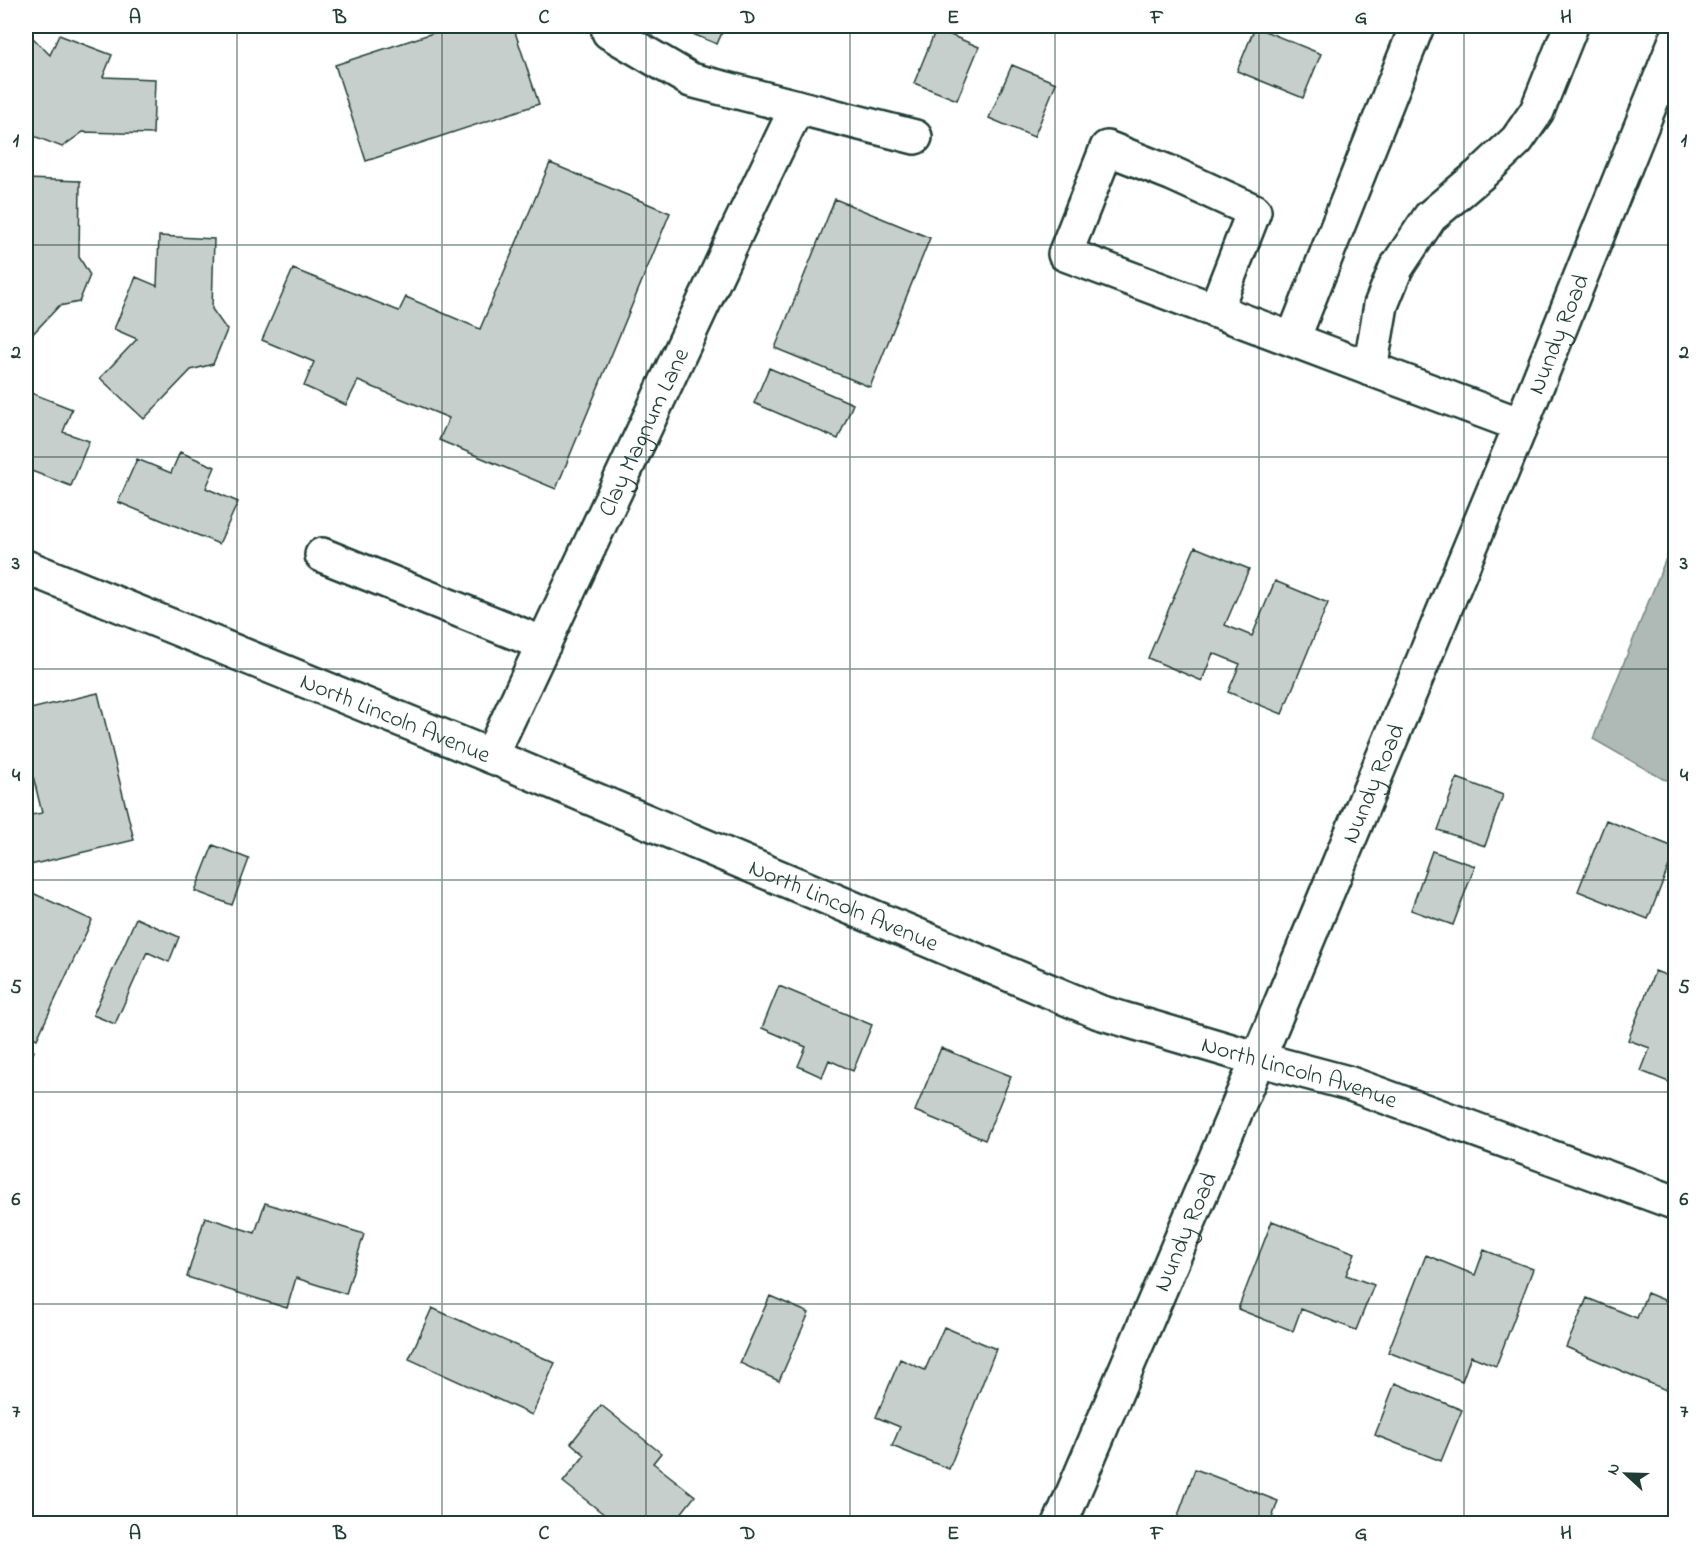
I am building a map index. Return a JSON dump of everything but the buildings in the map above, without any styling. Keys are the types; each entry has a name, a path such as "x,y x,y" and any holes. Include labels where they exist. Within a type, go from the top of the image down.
{"street":[{"path":"608,26 609,32 691,80 915,137"},
{"path":"1293,339 1417,26"},
{"path":"1370,369 1381,305 1396,268 1430,217 1517,140 1537,111 1571,26"},
{"name":"Nundy Road","path":"1059,1524 1258,1059 1521,426 1676,40"},
{"name":"Clay Magnum Lane","path":"491,756 797,107"},
{"path":"1215,312 1254,211 1107,147 1065,254 1215,312 1293,339 1521,426"},
{"path":"322,555 544,644"},
{"name":"North Lincoln Avenue","path":"26,567 491,756 1099,1012 1348,1083 1676,1203"}],"shaded area":[{"path":"1675,536 1676,782 1663,779 1593,739"}]}
